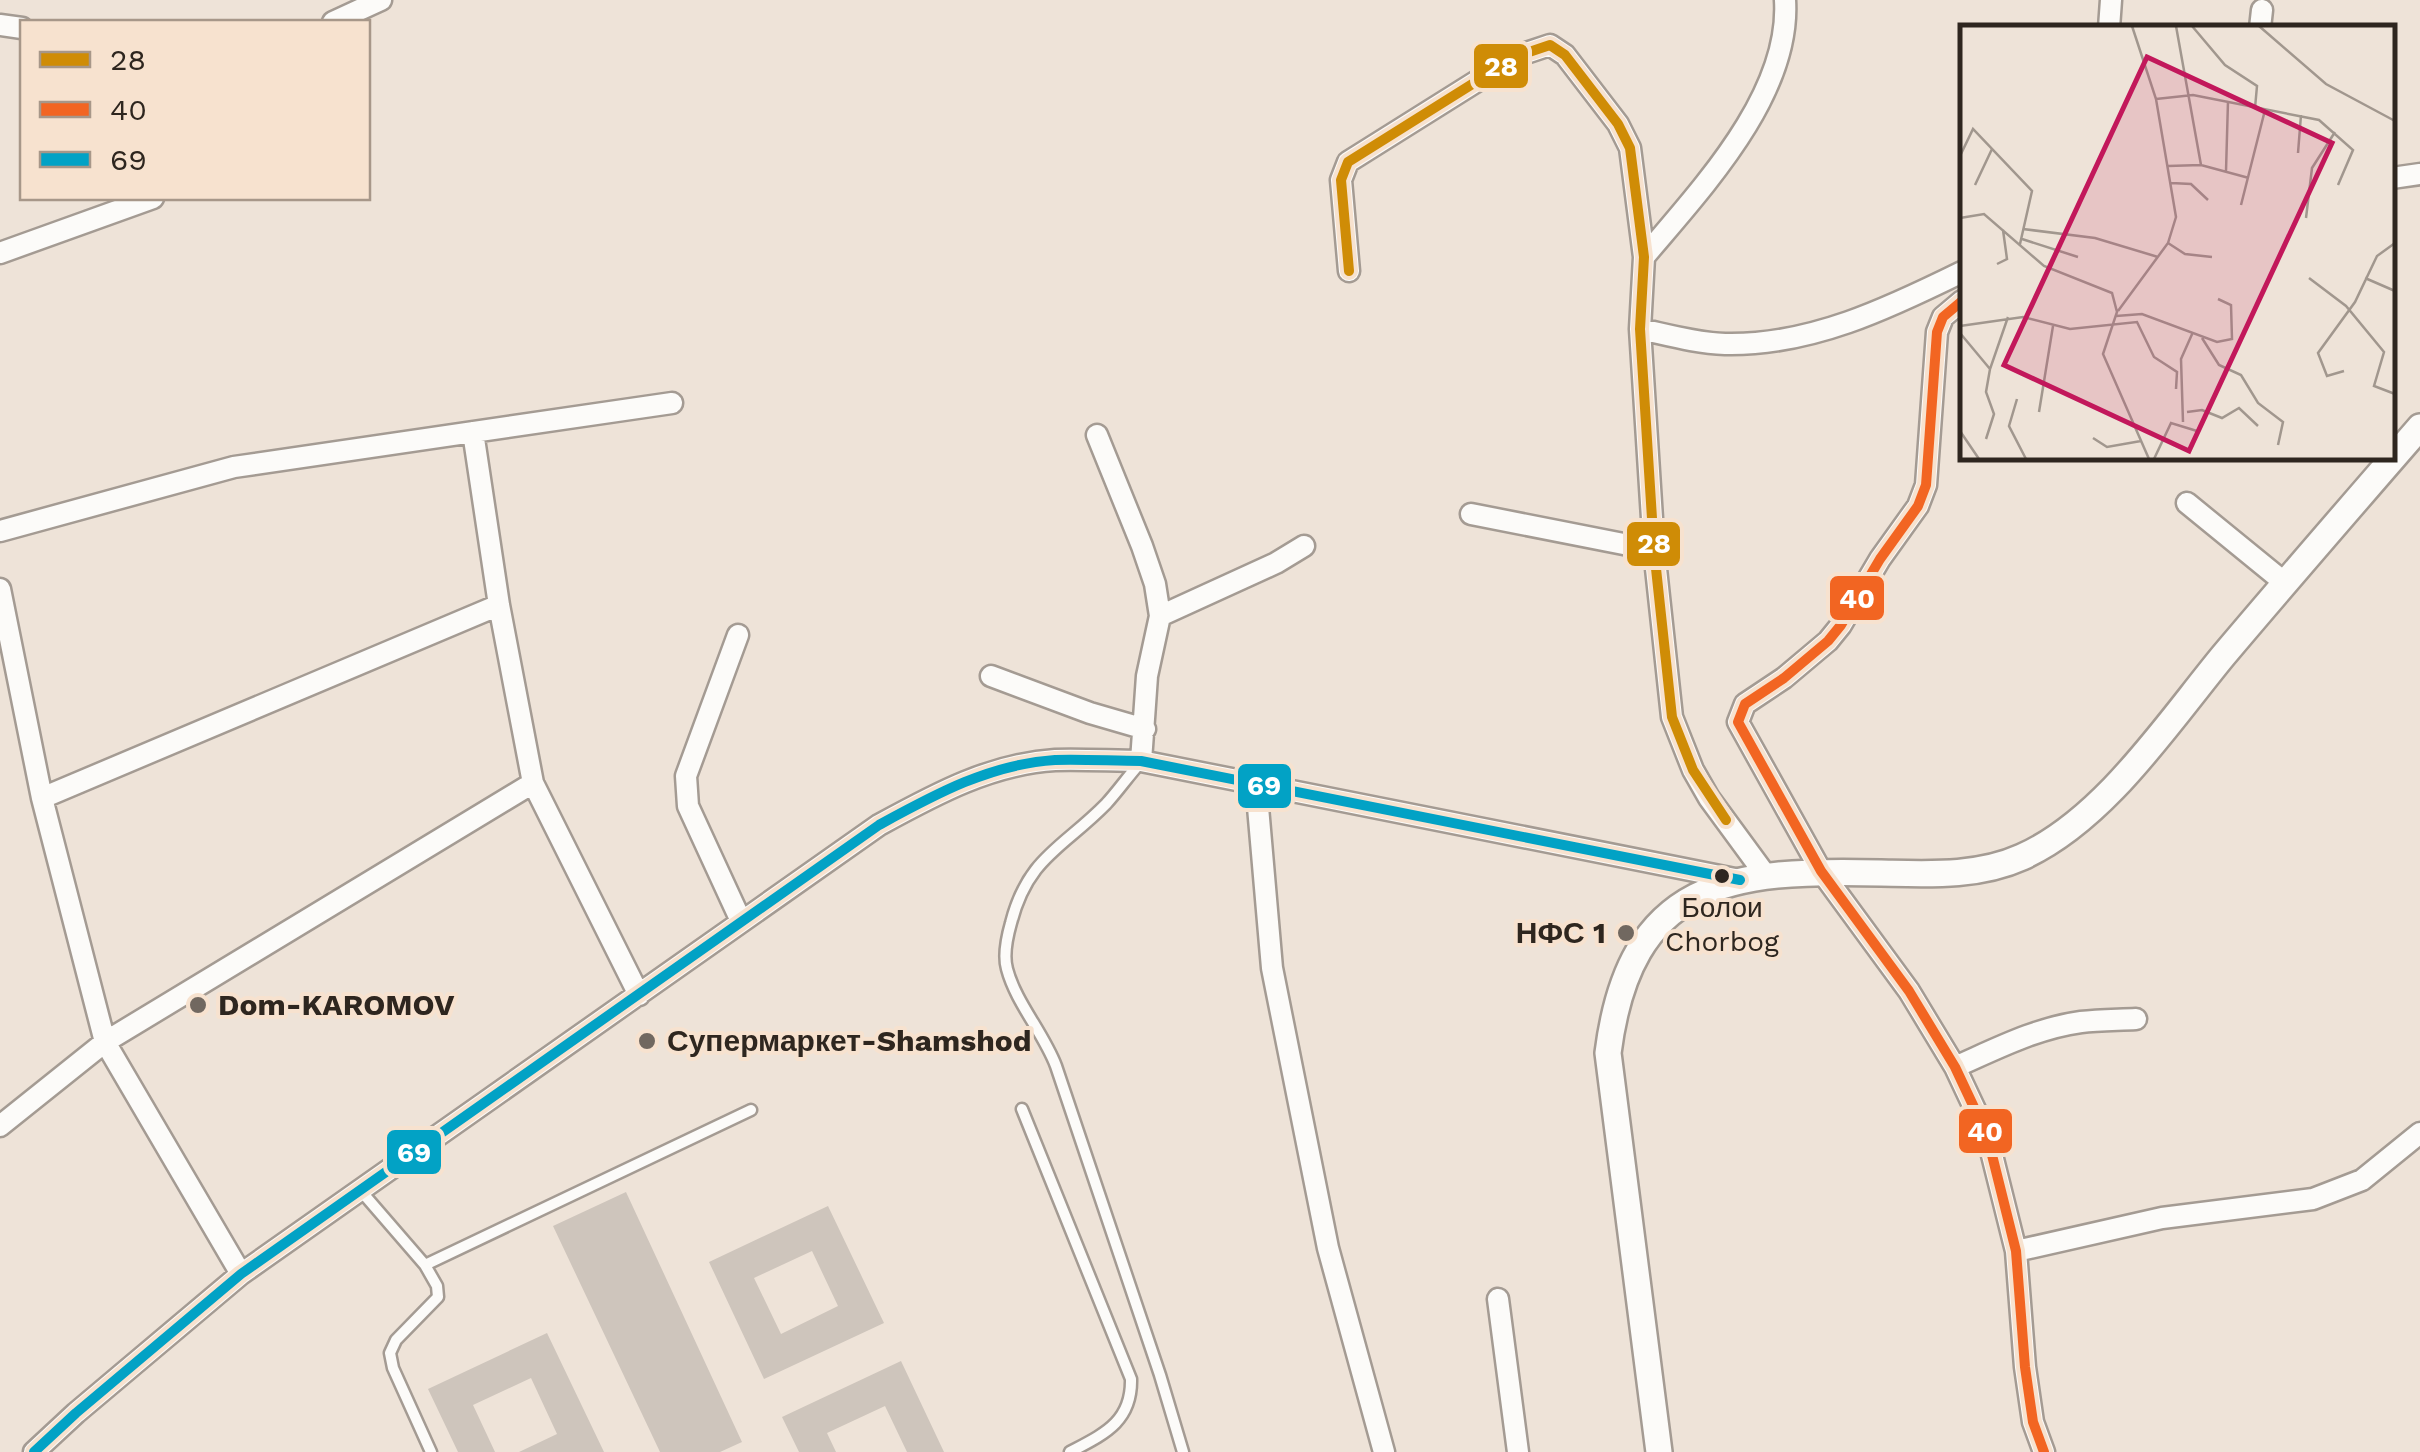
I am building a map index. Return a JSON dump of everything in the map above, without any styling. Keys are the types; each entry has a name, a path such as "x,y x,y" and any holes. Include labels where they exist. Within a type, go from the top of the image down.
{"street":[{"path":"337,20 381,0"},
{"path":"1644,258 1713,174 1765,90 1783,32 1784,0"},
{"path":"2110,25 2111,0"},
{"path":"1349,271 1340,180 1348,162 1517,56 1550,45 1566,55 1618,124 1630,148 1644,258 1640,329 1654,550 1672,718 1709,798 1766,877"},
{"path":"2395,178 2420,174"},
{"path":"0,252 147,200"},
{"path":"1640,329 1702,342 1757,342 1847,324 1960,273"},
{"path":"1960,303 1943,317 1937,332 1926,485 1918,506 1828,641 1784,678 1744,704 1738,722 1820,872 1909,991 1955,1067 1987,1135 2016,1251 2025,1367 2033,1422 2044,1452"},
{"path":"0,531 234,468 672,402"},
{"path":"2395,456 2420,427"},
{"path":"473,432 532,783 639,995"},
{"path":"1097,435 1148,565 1160,616 1147,676 1141,761"},
{"path":"1660,1452 1608,1054 1613,1009 1629,967 1649,932 1670,911 1740,880 1820,872 1940,874 1985,869 2020,858 2052,841 2114,787 2391,460"},
{"path":"2187,503 2285,583"},
{"path":"1471,514 1654,550"},
{"path":"1160,616 1276,563 1304,546"},
{"path":"1,599 42,798 105,1042 241,1274"},
{"path":"42,798 499,604"},
{"path":"738,635 686,776 684,792 741,921"},
{"path":"991,676 1145,729"},
{"path":"34,1452 241,1274 879,825 944,790 998,772 1053,760 1141,761 1740,880"},
{"path":"0,1126 105,1042 532,783"},
{"path":"1256,784 1272,968 1328,1248 1384,1452"},
{"path":"1955,1067 2056,1027 2136,1019"},
{"path":"2016,1251 2162,1218 2314,1200 2362,1180 2420,1133"},
{"path":"1498,1299 1518,1452"}],"lane":[{"path":"1141,761 1105,804 1052,849 1025,882 1008,933 1005,960 1012,984 1051,1053 1183,1452"},
{"path":"1022,1109 1131,1379 1128,1410 1112,1430 1070,1452"},
{"path":"425,1264 751,1110"},
{"path":"361,1190 425,1264 436,1286 438,1296 396,1340 390,1360 430,1449 417,1452"}],"building":[{"path":"626,1192 742,1442 720,1452 660,1452 553,1226"},
{"path":"828,1206 884,1323 764,1379 709,1262","holes":["812,1251 838,1306 781,1334 754,1278"]},
{"path":"547,1333 604,1452 519,1452 557,1434 531,1378 473,1405 495,1452 458,1452 428,1389"},
{"path":"901,1361 944,1452 907,1452 885,1406 827,1433 836,1452 799,1452 782,1417"}],"transit line":[{"name":"28","path":"1349,271 1341,180 1348,162 1517,56 1550,45 1565,55 1618,124 1630,148 1644,257 1640,329 1654,550 1672,717 1693,770 1726,820"},
{"name":"40","path":"1960,303 1943,317 1937,332 1926,485 1918,506 1828,641 1745,704 1738,722 1821,871 1909,991 1955,1067 1987,1135 2016,1251 2025,1367 2033,1422 2044,1452"},
{"name":"69","path":"34,1452 241,1274 879,825 985,774 1055,760 1141,761 1740,880"}],"place":[{"name":"Болои Chorbog","path":"1722,876"},
{"name":"НФС 1","path":"1626,933"},
{"name":"Dom-KAROMOV","path":"198,1005"},
{"name":"Супермаркет-Shamshod","path":"647,1041"}]}
